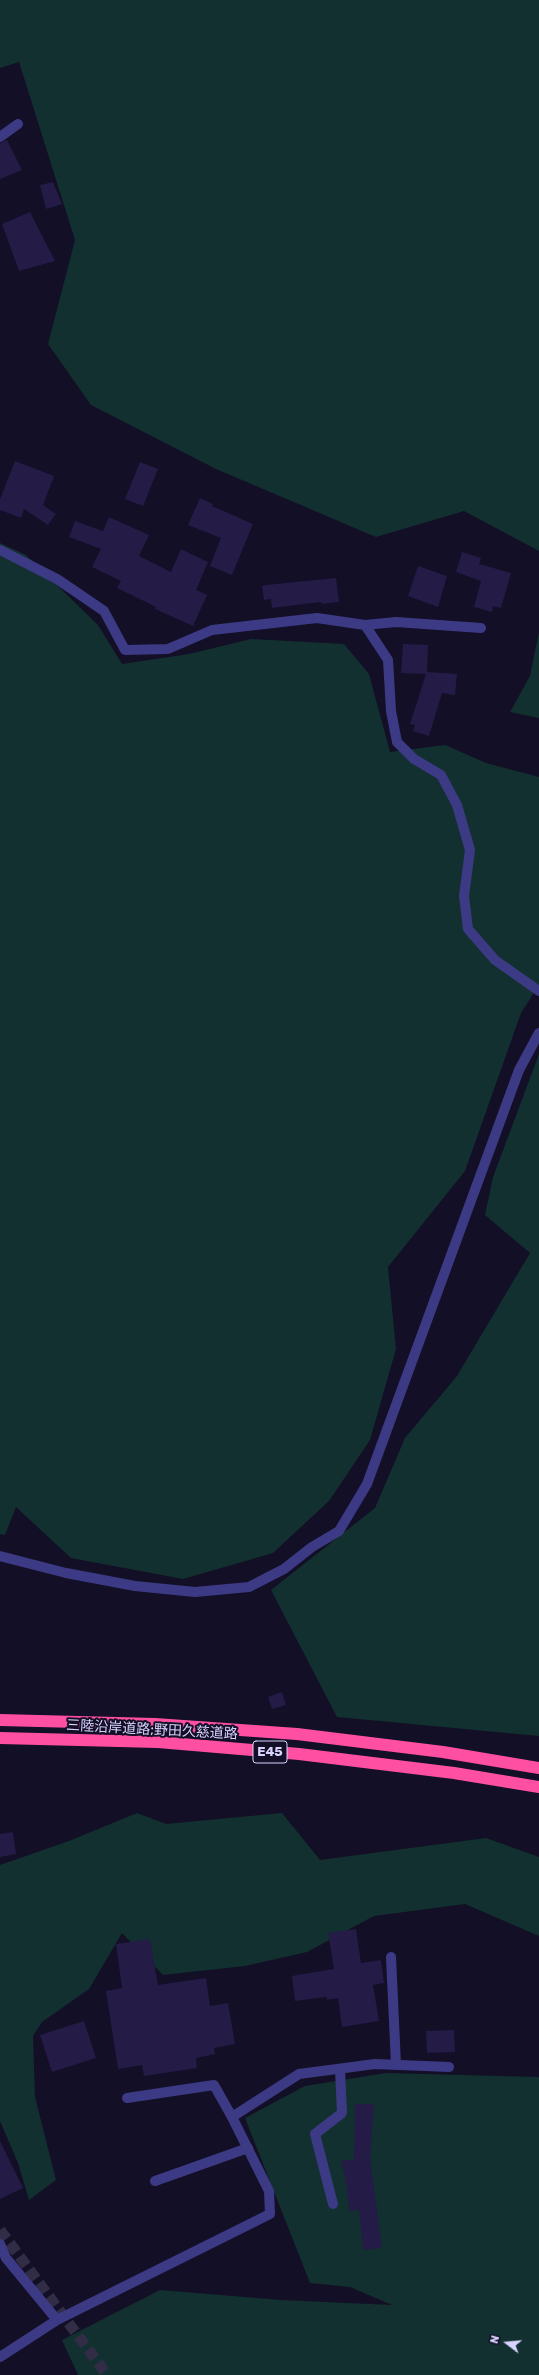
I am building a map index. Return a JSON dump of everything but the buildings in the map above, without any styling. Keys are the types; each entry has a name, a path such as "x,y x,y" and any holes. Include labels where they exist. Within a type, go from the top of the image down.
{"highway":[{"name":"三陸沿岸道路;野田久慈道路","path":"0,1720 155,1724 297,1734 443,1752 539,1768"},
{"name":"三陸沿岸道路;野田久慈道路","path":"0,1738 158,1742 299,1754 454,1773 539,1787"}],"street":[{"path":"0,137 18,124"},
{"path":"0,550 57,579 104,611 125,650 168,648 212,630 317,618 365,625 396,622 480,628"},
{"path":"365,625 388,660 391,711 397,742 414,759 441,775 457,805 470,850 464,896 468,929 495,960 539,991"},
{"path":"0,1556 66,1573 134,1586 195,1592 249,1587 284,1569 312,1547 339,1531 367,1484 519,1070 539,1033"},
{"path":"391,1957 396,2065"},
{"path":"232,2117 299,2074 375,2064 450,2067"},
{"path":"333,2204 315,2134 342,2113 340,2069"},
{"path":"0,2357 58,2320 270,2214 269,2192 248,2148 214,2085 127,2098"},
{"path":"155,2181 248,2148"},
{"path":"0,2244 3,2259 58,2320"}],"green space":[{"path":"0,0 539,0 539,551 464,511 376,537 216,469 91,405 48,344 75,240 19,62 0,68"},
{"path":"0,543 26,555 98,625 122,664 189,654 251,639 344,644 369,674 390,752 445,745 486,763 539,777 539,985 521,1013 465,1171 388,1267 396,1349 370,1440 329,1501 273,1553 183,1579 71,1558 16,1507 5,1535 0,1534"},
{"path":"539,632 539,718 510,712 530,676"},
{"path":"539,1054 539,1736 337,1717 271,1590 375,1508 405,1438 457,1376 530,1253 485,1215 493,1177"},
{"path":"137,1813 166,1824 282,1813 320,1860 486,1838 539,1857 539,1936 465,1904 374,1916 307,1952 245,1966 163,1975 122,1933 89,1989 42,2022 33,2036 35,2097 56,2180 29,2200 18,2163 0,2121 0,1865 69,1841"},
{"path":"386,2073 539,2077 539,2375 78,2375 62,2340 160,2290 281,2300 392,2305 350,2287 310,2283 245,2118 305,2086"}],"tunnel":[{"path":"0,2230 107,2375"}]}
